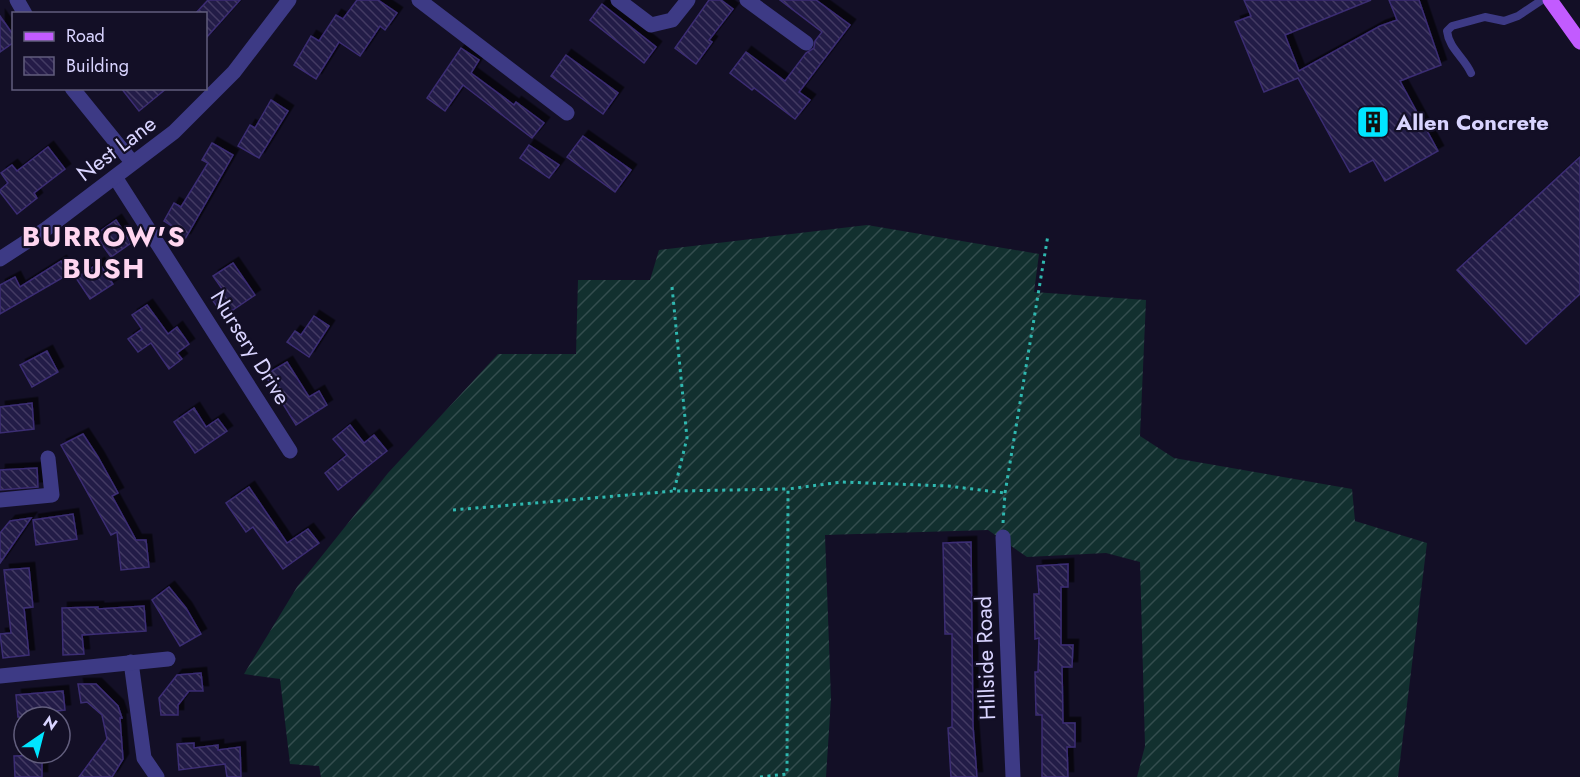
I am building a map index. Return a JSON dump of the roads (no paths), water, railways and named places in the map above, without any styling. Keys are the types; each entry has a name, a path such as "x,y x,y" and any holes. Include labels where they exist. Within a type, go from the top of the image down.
{"main road":[{"path":"1550,0 1580,42"}],"street":[{"name":"Nest Lane","path":"0,259 46,229 174,132 234,72 288,0"},
{"path":"419,0 567,113"},
{"path":"618,0 651,26 672,21 688,0"},
{"path":"747,0 806,44"},
{"path":"74,90 132,162"},
{"name":"Nursery Drive","path":"116,177 290,451"},
{"path":"0,500 52,495 48,458"},
{"name":"Hillside Road","path":"1003,537 1013,777"},
{"path":"0,675 168,659"},
{"path":"131,662 144,758 150,775"}],"lane":[{"path":"1471,73 1467,62 1454,51 1447,31 1452,26 1485,17 1504,21 1518,16 1542,0"}],"place":[{"name":"Allen Concrete","path":"1373,122"}],"district":[{"name":"BURROW'S BUSH","path":"104,252"}]}
